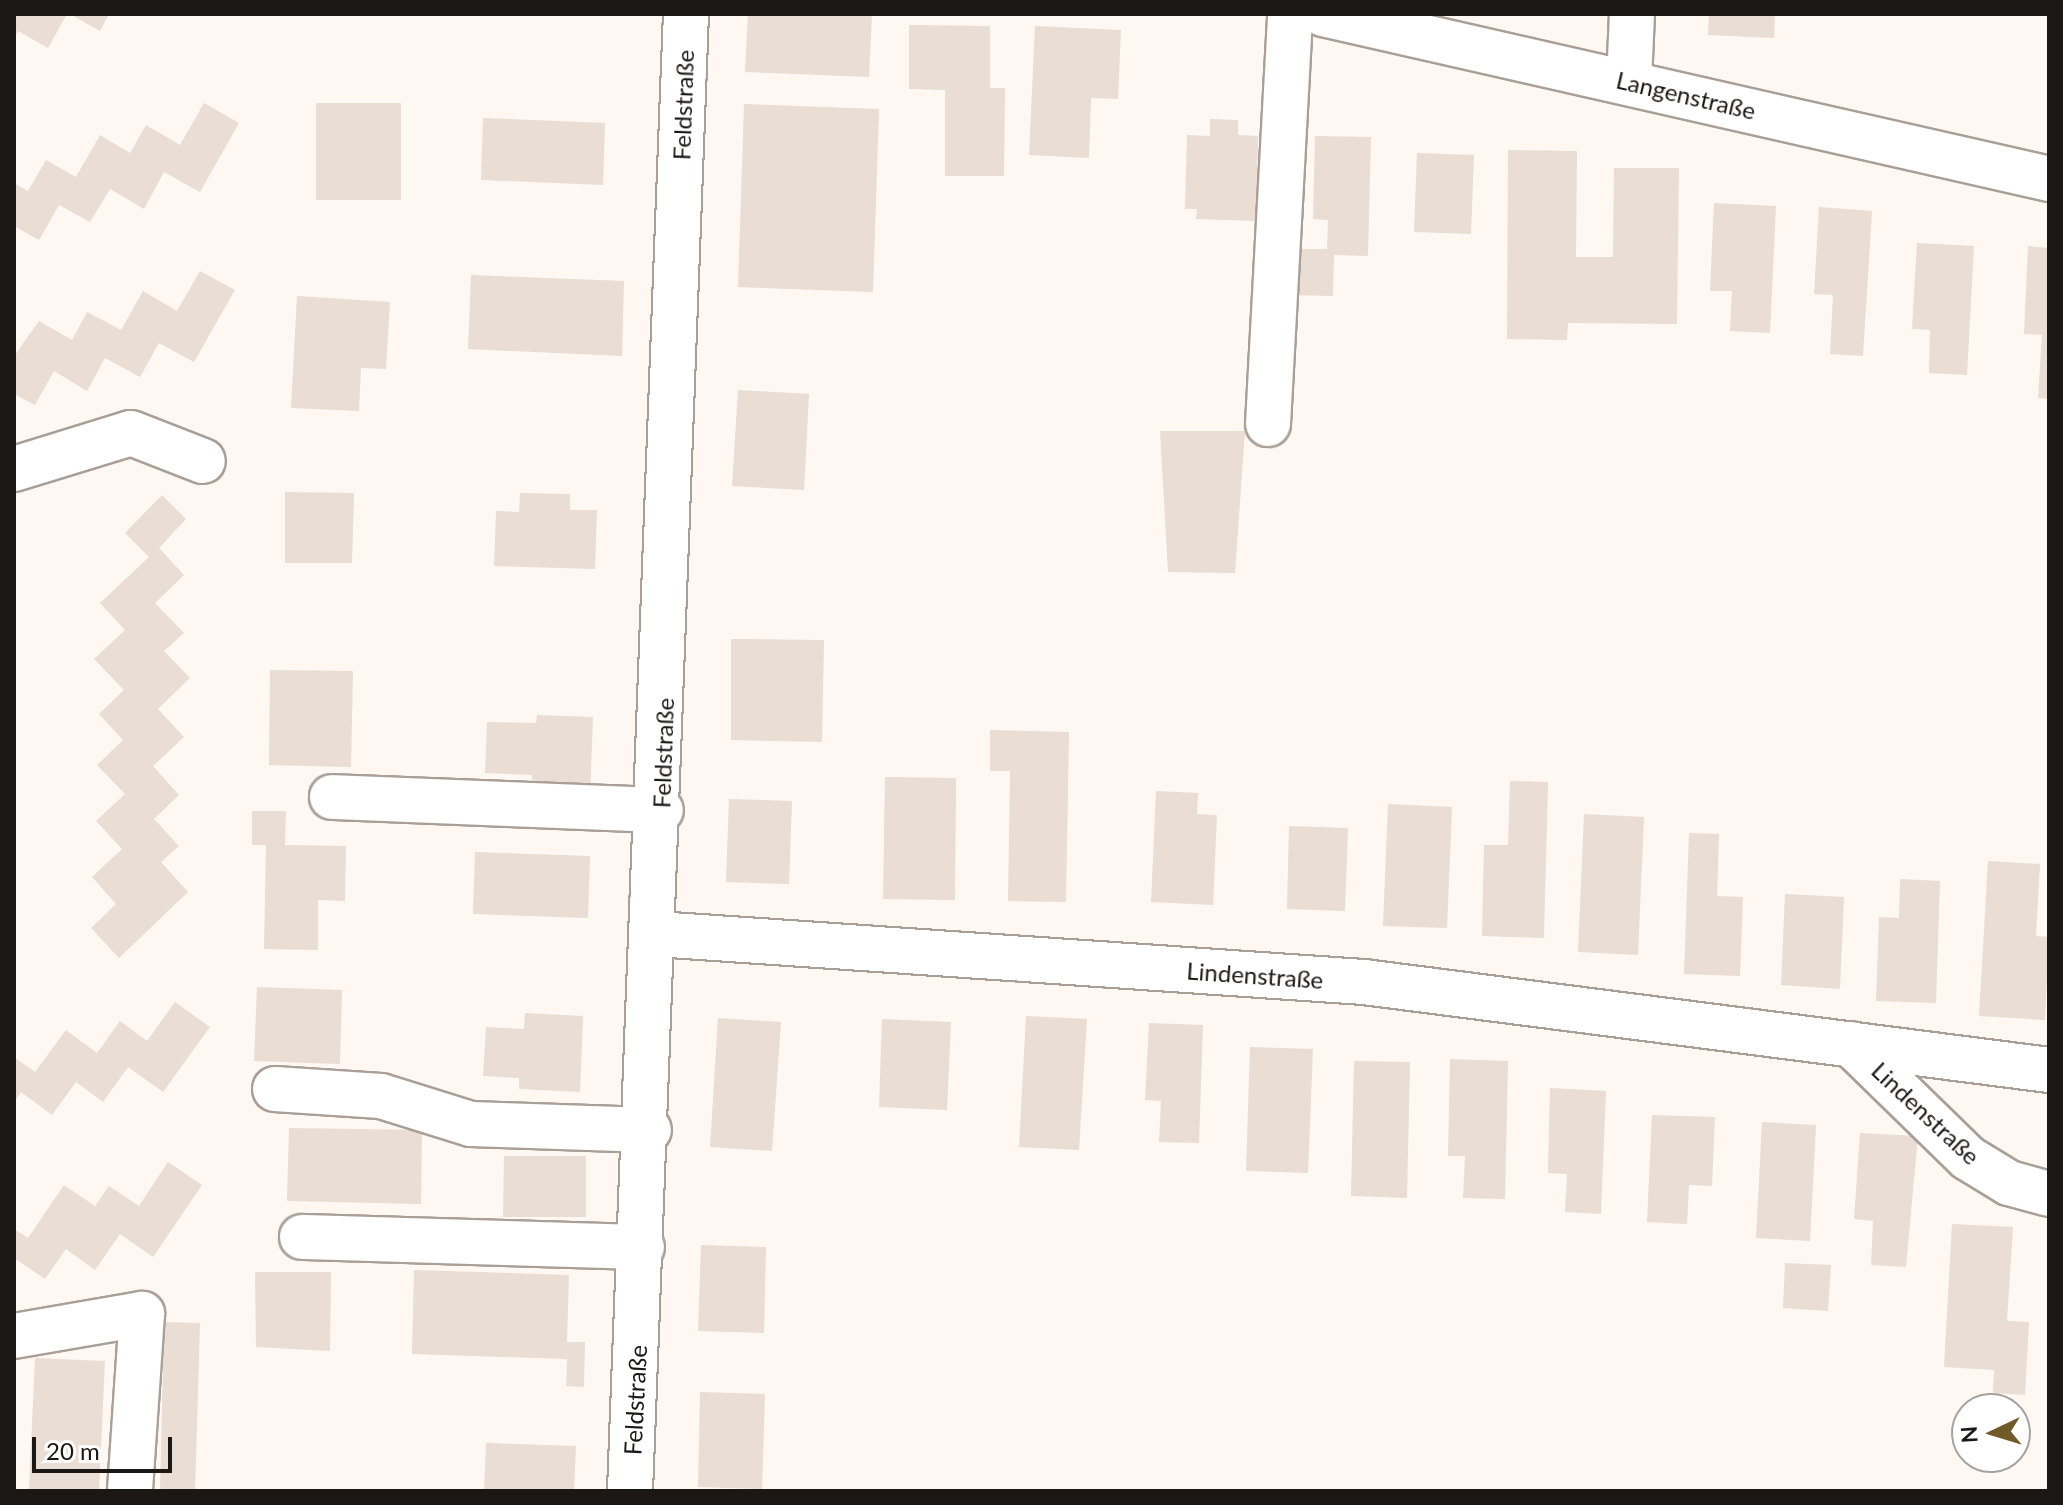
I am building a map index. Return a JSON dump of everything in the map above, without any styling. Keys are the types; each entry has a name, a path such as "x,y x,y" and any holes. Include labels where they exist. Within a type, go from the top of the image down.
{"street":[{"name":"Feldstraße","path":"630,1491 649,1130 686,14"},
{"path":"1268,424 1290,14"},
{"name":"Langenstraße","path":"1323,14 2049,179"},
{"path":"1629,82 1632,14"},
{"path":"14,469 131,433 203,461"},
{"path":"332,797 661,810"},
{"name":"Lindenstraße","path":"656,934 1364,982 2049,1070"},
{"name":"Lindenstraße","path":"1851,1044 1968,1158 2009,1183 2049,1194"},
{"path":"275,1089 381,1096 471,1124 649,1130"},
{"path":"302,1237 642,1247"},
{"path":"14,1336 142,1314 130,1491"}],"building":[{"path":"14,14 67,14 48,48 18,31 14,38"},
{"path":"70,14 109,14 100,31"},
{"path":"748,14 872,14 869,77 745,72"},
{"path":"1709,14 1775,14 1774,38 1708,35"},
{"path":"909,25 990,26 990,88 1005,88 1004,176 945,176 945,90 909,89"},
{"path":"1035,26 1121,30 1118,99 1091,98 1089,158 1029,155"},
{"path":"204,103 239,123 200,192 164,172 144,209 110,189 90,222 59,205 39,240 14,226 14,183 28,191 46,160 76,177 100,135 130,153 146,125 180,145"},
{"path":"316,103 401,103 401,200 316,200"},
{"path":"744,104 879,109 873,292 738,287"},
{"path":"483,118 605,123 603,185 481,180"},
{"path":"1210,119 1238,120 1238,135 1258,136 1256,221 1196,219 1197,209 1185,209 1187,135 1210,136"},
{"path":"1315,136 1371,137 1368,256 1334,255 1333,296 1293,295 1295,249 1327,249 1328,220 1313,219"},
{"path":"1508,150 1577,151 1576,257 1613,257 1614,168 1679,168 1677,324 1568,323 1567,340 1507,339"},
{"path":"1417,153 1474,155 1471,234 1414,232"},
{"path":"1714,203 1776,206 1770,333 1730,331 1732,291 1710,291"},
{"path":"1819,207 1872,211 1863,356 1830,354 1833,295 1814,294"},
{"path":"1917,243 1974,246 1967,375 1929,373 1930,330 1912,329"},
{"path":"2028,246 2049,248 2049,399 2038,398 2042,335 2024,334"},
{"path":"200,271 235,290 194,362 159,343 140,377 105,358 87,391 54,371 35,405 14,394 14,356 39,321 72,340 87,312 121,330 143,291 177,311"},
{"path":"471,275 624,281 622,356 468,349"},
{"path":"297,296 390,302 386,369 361,368 359,411 291,408"},
{"path":"738,390 809,394 804,490 732,486"},
{"path":"1160,431 1245,431 1235,573 1168,572"},
{"path":"285,492 354,493 352,563 285,563"},
{"path":"520,493 570,494 570,510 597,510 595,569 494,566 496,511 519,512"},
{"path":"162,495 186,519 159,548 184,575 155,603 184,633 164,651 190,678 158,709 184,737 153,766 179,795 154,819 179,846 161,862 188,892 119,958 91,928 116,904 92,877 122,849 96,821 125,794 97,765 123,740 99,714 124,690 94,659 125,630 100,603 149,557 125,533"},
{"path":"731,639 824,640 822,742 731,740"},
{"path":"270,670 353,671 351,767 269,765"},
{"path":"537,715 593,717 590,797 531,795 532,775 485,773 487,722 536,723"},
{"path":"990,730 1069,732 1066,902 1008,901 1010,771 990,771"},
{"path":"885,777 956,778 955,900 883,899"},
{"path":"1510,781 1548,782 1544,938 1482,936 1484,845 1508,845"},
{"path":"1156,791 1198,793 1197,814 1217,815 1213,905 1151,902"},
{"path":"729,799 792,801 789,884 726,882"},
{"path":"1388,804 1452,807 1447,928 1383,926"},
{"path":"252,811 286,811 285,845 346,846 345,901 318,900 318,950 264,949 266,845 252,845"},
{"path":"1584,814 1644,817 1638,955 1578,952"},
{"path":"1289,826 1348,828 1345,911 1287,909"},
{"path":"1689,833 1719,834 1717,896 1743,897 1740,976 1684,974"},
{"path":"475,852 590,856 588,918 473,914"},
{"path":"1988,861 2040,864 2036,936 2049,937 2045,1020 1979,1016"},
{"path":"1900,879 1940,881 1936,1003 1876,1001 1879,917 1899,918"},
{"path":"1785,894 1844,897 1840,989 1781,985"},
{"path":"257,987 342,990 340,1064 254,1061"},
{"path":"175,1002 210,1027 163,1092 128,1067 103,1102 76,1082 52,1115 21,1092 14,1102 14,1057 35,1072 66,1030 97,1053 120,1021 147,1041"},
{"path":"525,1013 583,1016 580,1092 519,1089 519,1078 483,1076 486,1027 524,1029"},
{"path":"1026,1016 1087,1019 1079,1150 1019,1147"},
{"path":"718,1018 781,1022 772,1151 710,1147"},
{"path":"882,1019 951,1022 947,1110 879,1107"},
{"path":"1149,1023 1203,1025 1199,1143 1159,1142 1161,1101 1145,1100"},
{"path":"1250,1047 1313,1049 1308,1173 1246,1171"},
{"path":"1450,1059 1508,1061 1505,1199 1463,1198 1465,1156 1448,1156"},
{"path":"1354,1061 1410,1062 1407,1198 1351,1196"},
{"path":"1550,1088 1606,1091 1601,1214 1565,1212 1567,1174 1548,1173"},
{"path":"1652,1115 1715,1117 1712,1186 1689,1185 1687,1224 1647,1222"},
{"path":"1762,1122 1816,1125 1810,1241 1756,1238"},
{"path":"289,1128 422,1130 421,1204 287,1201"},
{"path":"1860,1133 1918,1136 1906,1267 1871,1265 1873,1221 1854,1219"},
{"path":"504,1156 586,1156 586,1217 503,1217"},
{"path":"168,1162 202,1185 153,1257 120,1234 95,1270 66,1249 45,1279 14,1258 14,1229 28,1238 64,1185 95,1206 109,1186 139,1206"},
{"path":"1952,1224 2013,1227 2007,1321 2029,1322 2025,1393 1993,1393 1994,1370 1944,1367"},
{"path":"701,1245 766,1247 764,1333 698,1331"},
{"path":"1785,1263 1831,1265 1828,1311 1783,1308"},
{"path":"414,1270 569,1275 567,1342 585,1342 584,1387 566,1386 567,1359 412,1354"},
{"path":"255,1272 331,1272 330,1351 256,1347"},
{"path":"164,1322 200,1323 195,1491 160,1491"},
{"path":"35,1358 105,1361 99,1491 29,1491"},
{"path":"700,1392 765,1394 762,1489 698,1487"},
{"path":"486,1443 576,1446 574,1491 484,1491"}]}
